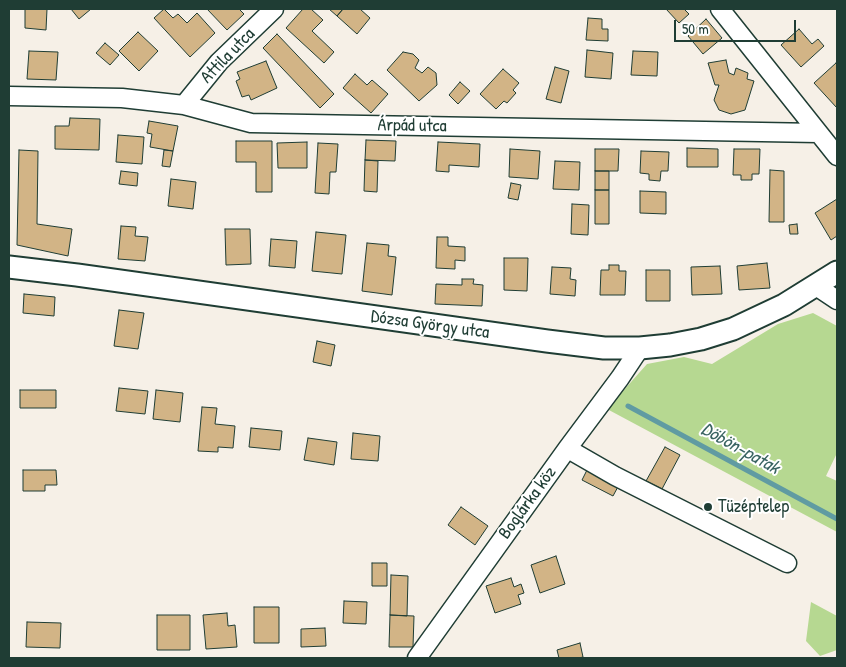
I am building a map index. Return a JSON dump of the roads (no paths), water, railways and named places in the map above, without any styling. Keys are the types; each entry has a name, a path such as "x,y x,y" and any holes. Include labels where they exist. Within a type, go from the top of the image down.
{"main road":[{"name":"Dózsa György utca","path":"9,267 77,274 604,348 670,346 733,329 784,305 837,272"}],"street":[{"name":"Attila utca","path":"184,105 219,62 274,9"},
{"path":"720,9 837,156"},
{"name":"Árpád utca","path":"9,96 122,98 184,105 251,123 818,133"},
{"path":"816,286 837,300"},
{"name":"Boglárka köz","path":"417,658 640,348"},
{"path":"575,453 615,476 787,563"}],"waterway":[{"name":"Döbön-patak","path":"628,406 837,519"}],"place":[{"name":"Tüzéptelep","path":"708,507"}]}
